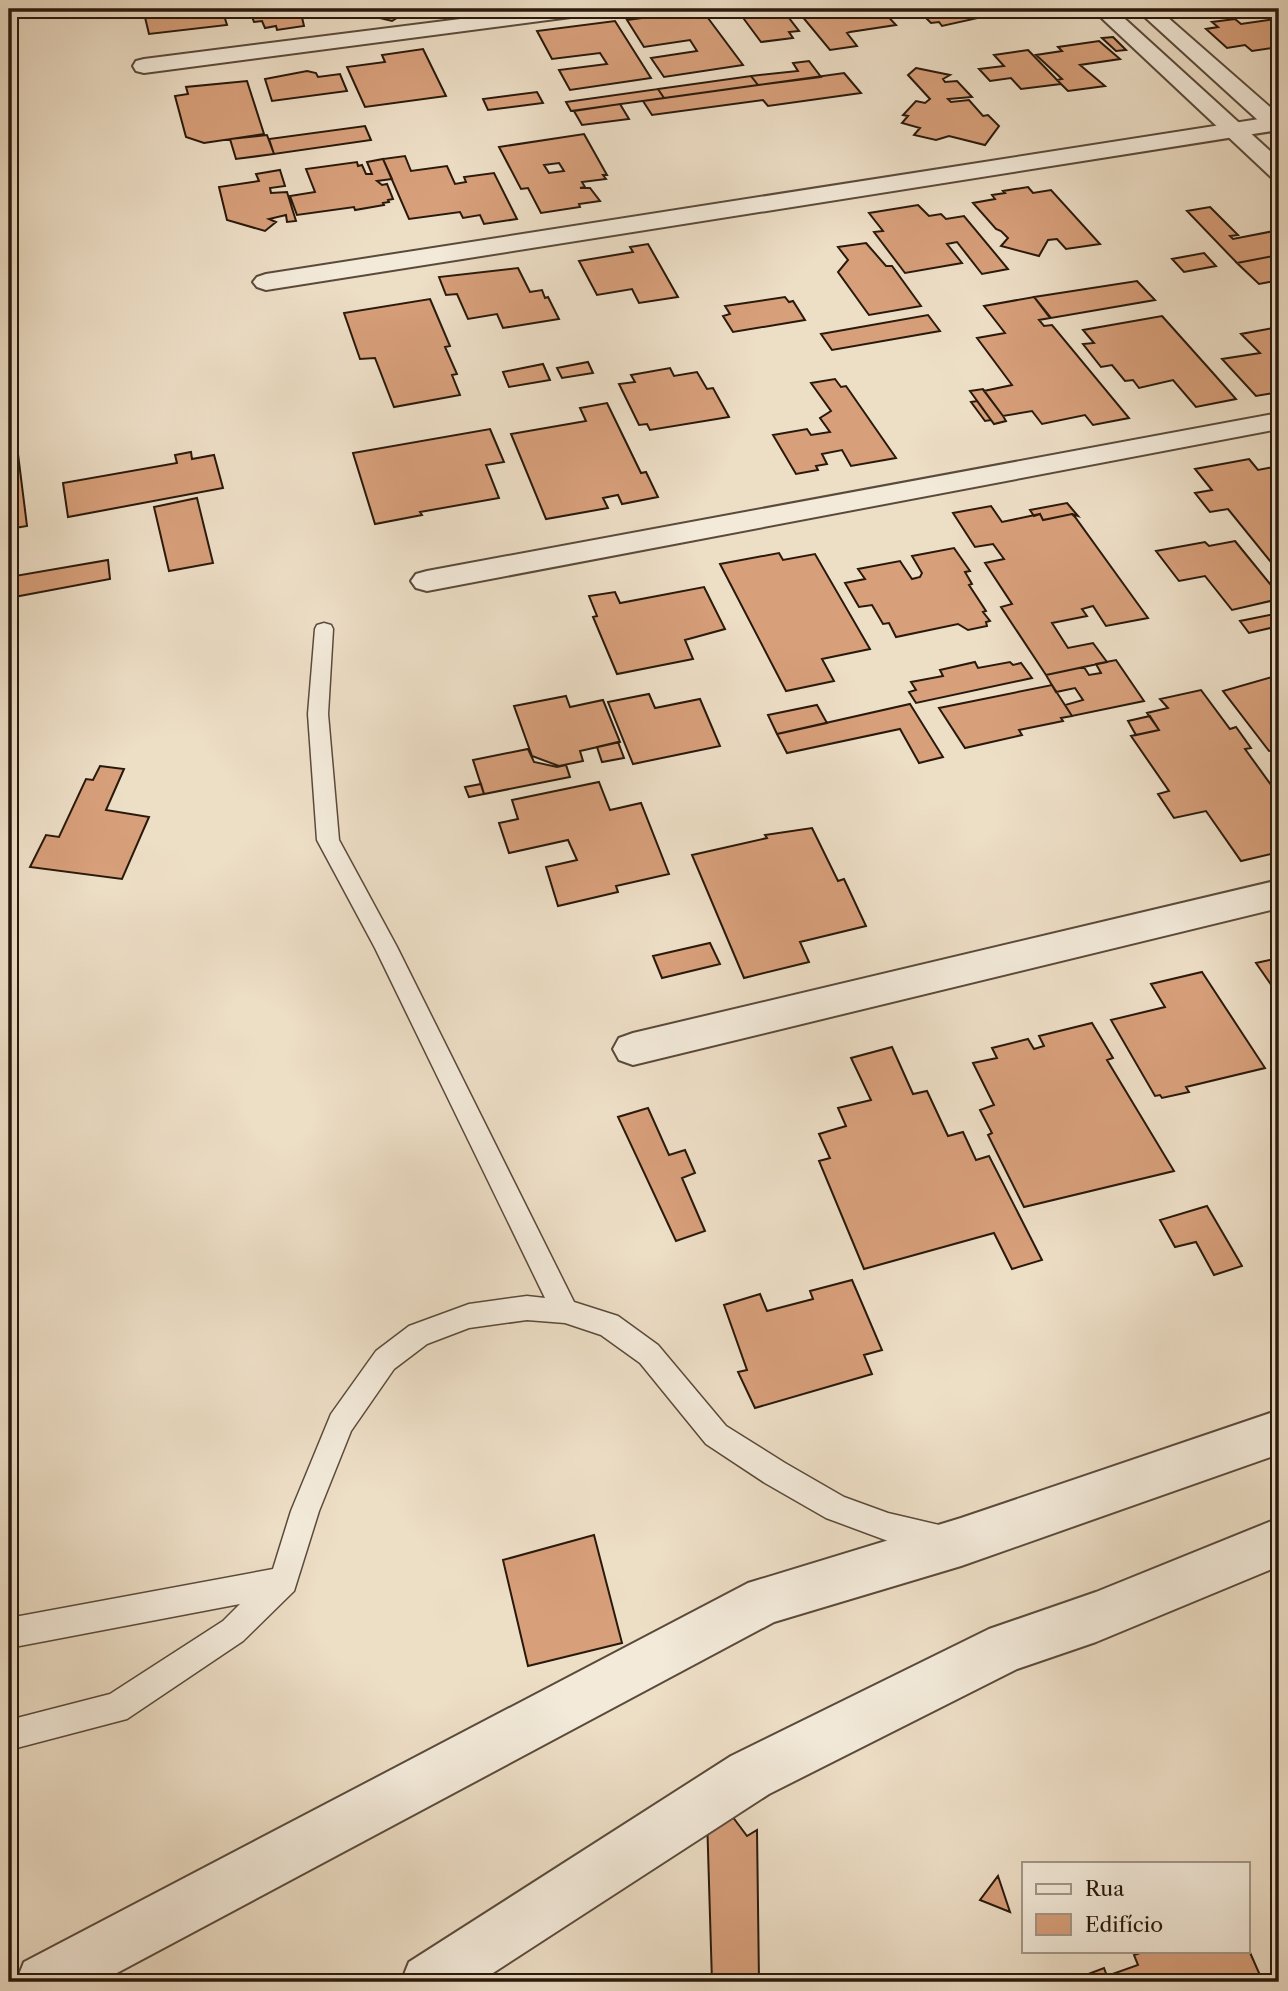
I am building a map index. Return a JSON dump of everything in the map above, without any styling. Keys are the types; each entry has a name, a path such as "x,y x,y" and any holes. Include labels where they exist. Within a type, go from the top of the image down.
{"street":[{"path":"144,66 586,9"},
{"path":"1101,9 1279,172"},
{"path":"1146,9 1278,125"},
{"path":"266,282 1278,125"},
{"path":"427,581 1279,421"},
{"path":"633,1049 1279,894"},
{"path":"44,1982 765,1600 961,1542 1279,1432"},
{"path":"429,1982 750,1775 1007,1647 1096,1617 1279,1542"}],"lane":[{"path":"324,629 318,713 328,840 392,959 565,1311"},
{"path":"9,1735 116,1708 233,1631 284,1581 305,1511 341,1423 385,1360 418,1335 469,1315 527,1308 565,1311 609,1325 649,1354 716,1435 786,1479 836,1508 888,1527 961,1542"},
{"path":"9,1633 284,1581"}],"building":[{"path":"143,9 222,9 227,25 149,34"},
{"path":"258,9 318,11 301,13 304,26 277,30 276,26 265,28 262,21 254,22 251,14 259,13"},
{"path":"343,9 411,9 392,21"},
{"path":"770,9 785,13 799,31 789,32 793,38 761,42 738,11"},
{"path":"796,9 881,9 896,25 847,33 857,46 830,50"},
{"path":"922,9 970,9 978,18 942,26 939,22 931,23 921,13 925,12"},
{"path":"702,10 743,65 664,77 651,58 697,51 690,40 644,47 627,20"},
{"path":"1235,19 1241,24 1275,19 1279,23 1279,47 1252,51 1245,45 1227,48 1206,29 1218,27 1212,22"},
{"path":"615,21 651,78 570,90 559,70 607,64 600,53 552,59 537,31"},
{"path":"1113,37 1126,50 1116,51 1102,38"},
{"path":"1099,41 1120,59 1080,65 1105,86 1068,91 1057,80 1062,79 1036,55 1062,51 1058,47"},
{"path":"423,49 446,96 365,107 347,67 385,62 382,55"},
{"path":"1028,50 1061,84 1021,89 1011,78 990,81 979,69 1004,66 994,55"},
{"path":"809,61 821,77 758,85 751,76 798,71 793,63"},
{"path":"916,68 950,75 943,79 945,82 957,81 972,97 948,99 951,102 969,100 983,116 988,115 999,126 985,145 949,136 936,140 914,135 920,128 902,123 908,116 903,115 916,101 925,103 930,99 908,75"},
{"path":"307,71 316,73 318,77 340,74 347,91 272,101 265,79"},
{"path":"844,73 861,93 768,106 763,100 652,115 643,101"},
{"path":"751,76 758,85 664,98 658,89"},
{"path":"247,81 264,134 204,143 186,137 175,96 188,94 186,87"},
{"path":"658,89 664,98 571,111 566,102"},
{"path":"537,92 543,103 488,110 483,99"},
{"path":"620,104 629,119 582,125 574,111"},
{"path":"365,126 371,140 274,154 269,139"},
{"path":"584,134 607,175 603,175 606,179 582,182 585,187 580,188 590,188 600,201 541,213 528,188 521,189 499,147","holes":["559,163 564,171 549,173 544,165"]},
{"path":"267,135 274,154 236,159 230,139"},
{"path":"405,156 411,171 447,166 455,184 466,182 464,177 494,173 517,219 484,224 480,215 463,218 460,212 409,219 383,159"},
{"path":"383,159 392,179 377,181 382,185 387,184 393,199 388,200 389,202 355,210 354,207 297,215 290,196 315,192 306,169 357,162 358,166 362,165 366,174 372,174 367,162"},
{"path":"280,170 285,186 270,188 271,193 287,192 296,221 287,222 286,215 269,219 276,222 265,231 227,220 219,187 259,181 256,174"},
{"path":"1028,187 1033,193 1051,190 1100,244 1066,249 1057,239 1048,240 1039,256 1001,246 1008,238 996,229 973,203 995,199 992,195 1005,193 1003,191"},
{"path":"918,205 929,216 941,214 946,219 964,216 1008,269 982,274 957,242 947,244 962,263 905,273 874,232 883,231 869,213"},
{"path":"1210,207 1238,235 1230,236 1233,239 1279,230 1279,255 1237,263 1187,211"},
{"path":"866,243 886,266 892,266 921,306 869,315 838,272 848,260 838,247"},
{"path":"648,244 678,297 639,303 632,289 597,295 579,261 633,252 630,247"},
{"path":"1204,253 1216,266 1184,272 1172,259"},
{"path":"1279,255 1279,280 1259,284 1237,263"},
{"path":"518,268 530,292 542,290 559,319 503,328 497,314 468,319 457,294 446,295 439,277"},
{"path":"1137,281 1155,300 1051,318 1034,297"},
{"path":"785,297 789,302 793,301 805,320 733,332 723,316 730,314 725,306"},
{"path":"1034,297 1050,318 1039,320 1044,326 1052,325 1129,418 1093,425 1085,415 1042,424 1032,411 1003,416 984,391 1012,385 977,338 1005,333 984,306"},
{"path":"430,299 450,346 445,347 457,374 452,375 460,395 394,407 375,358 360,359 344,313"},
{"path":"928,315 940,331 832,350 821,334"},
{"path":"1162,316 1236,399 1196,407 1173,380 1139,388 1133,380 1125,381 1112,365 1101,367 1083,344 1094,343 1083,330"},
{"path":"1279,327 1279,392 1256,396 1222,359 1260,353 1241,334"},
{"path":"588,362 593,373 562,378 557,368"},
{"path":"543,364 550,380 509,387 503,372"},
{"path":"670,368 674,376 697,372 707,389 713,388 729,417 650,430 647,424 639,425 619,384 635,382 631,375"},
{"path":"835,379 841,387 846,386 896,458 851,466 842,450 822,454 827,464 816,466 818,470 796,474 773,435 807,429 811,435 830,432 820,418 831,411 811,383"},
{"path":"983,389 1006,421 994,424 970,391"},
{"path":"977,401 991,420 985,421 971,402"},
{"path":"607,403 641,473 646,472 658,497 622,504 618,495 603,498 608,508 546,519 511,434 586,421 580,408"},
{"path":"490,429 504,462 486,465 499,498 420,512 422,515 375,524 353,453"},
{"path":"17,446 27,526 9,529 9,448"},
{"path":"191,452 192,459 214,455 223,488 68,517 63,483 177,463 175,455"},
{"path":"1249,459 1258,470 1279,466 1279,572 1228,509 1210,512 1195,493 1212,490 1195,469"},
{"path":"197,498 213,563 169,571 154,507"},
{"path":"1067,503 1078,516 1072,514 1043,520 1040,514 1034,516 1030,510"},
{"path":"991,506 1002,522 1040,514 1043,520 1072,514 1075,517 1148,618 1106,626 1093,606 1082,609 1087,616 1052,623 1068,648 1093,643 1107,662 1046,675 1001,607 1012,604 985,563 1004,559 993,544 975,547 953,513"},
{"path":"1235,541 1279,595 1279,599 1232,610 1205,576 1179,581 1156,551 1205,542 1209,546"},
{"path":"954,548 970,571 965,572 972,584 969,585 986,611 983,612 990,621 986,622 987,626 968,630 958,624 896,637 889,623 883,624 872,605 859,607 845,583 865,579 858,569 900,561 912,579 920,577 922,573 912,556"},
{"path":"779,553 783,560 815,554 870,649 822,659 834,681 786,691 720,564"},
{"path":"108,560 110,579 9,598 9,577"},
{"path":"704,587 725,629 685,640 693,659 617,674 593,617 597,616 589,596 615,592 620,603"},
{"path":"1279,613 1279,626 1249,633 1240,621"},
{"path":"1116,660 1144,701 1072,716 1065,705 1083,700 1075,688 1056,692 1046,675 1084,667 1089,675 1101,673 1096,664"},
{"path":"975,662 978,668 1010,662 1013,665 1021,663 1032,678 916,703 909,692 916,690 911,682 943,676 940,670"},
{"path":"1279,675 1279,749 1269,751 1223,691"},
{"path":"1052,685 1072,716 1061,718 1063,721 1019,730 1022,735 965,748 939,708"},
{"path":"1201,690 1230,729 1236,727 1251,748 1245,749 1279,796 1279,852 1241,861 1206,811 1174,818 1158,794 1169,791 1131,736 1159,730 1147,713 1168,708 1160,699"},
{"path":"649,694 655,708 700,699 720,746 633,764 608,702"},
{"path":"566,696 570,707 603,700 620,742 580,751 583,761 559,766 532,756 514,706"},
{"path":"910,704 943,757 919,763 900,729 787,753 777,734"},
{"path":"817,705 827,723 777,734 768,715"},
{"path":"1150,716 1159,730 1136,735 1128,721"},
{"path":"618,742 624,758 602,762 597,747"},
{"path":"528,749 534,762 557,767 566,765 570,777 484,794 473,760"},
{"path":"100,766 124,769 106,810 149,817 122,879 30,867 46,835 59,837 86,779 93,780"},
{"path":"599,782 610,810 641,803 669,874 616,886 618,892 558,906 546,867 577,860 568,840 509,853 499,823 518,819 512,800"},
{"path":"481,784 484,794 469,797 465,787"},
{"path":"812,828 838,881 844,879 866,926 800,942 809,962 744,978 692,855 767,838 765,835"},
{"path":"710,943 720,964 662,978 653,956"},
{"path":"1279,958 1279,996 1256,963"},
{"path":"1202,972 1265,1068 1186,1087 1189,1092 1162,1098 1160,1095 1155,1096 1111,1020 1165,1007 1151,984"},
{"path":"1092,1023 1113,1058 1107,1060 1174,1171 1024,1207 988,1135 992,1133 980,1110 994,1105 973,1063 997,1058 992,1048 1028,1039 1034,1049 1044,1046 1039,1036"},
{"path":"892,1047 913,1094 927,1091 948,1136 963,1132 976,1160 989,1156 1042,1260 1012,1269 994,1233 864,1269 819,1161 830,1158 819,1134 846,1126 838,1108 871,1100 851,1058"},
{"path":"648,1108 669,1155 685,1150 695,1173 682,1178 705,1231 676,1241 618,1117"},
{"path":"1207,1206 1242,1266 1214,1275 1196,1242 1175,1247 1160,1220"},
{"path":"852,1280 882,1350 864,1355 872,1374 755,1408 738,1372 747,1370 724,1305 760,1294 767,1311 813,1299 810,1291"},
{"path":"594,1535 622,1643 528,1666 503,1560"},
{"path":"732,1816 747,1836 757,1830 759,1982 712,1982 707,1817"},
{"path":"998,1876 1010,1912 980,1900"},
{"path":"1143,1952 1250,1952 1263,1982 1070,1981 1104,1968 1107,1976 1138,1965 1134,1955"}]}
